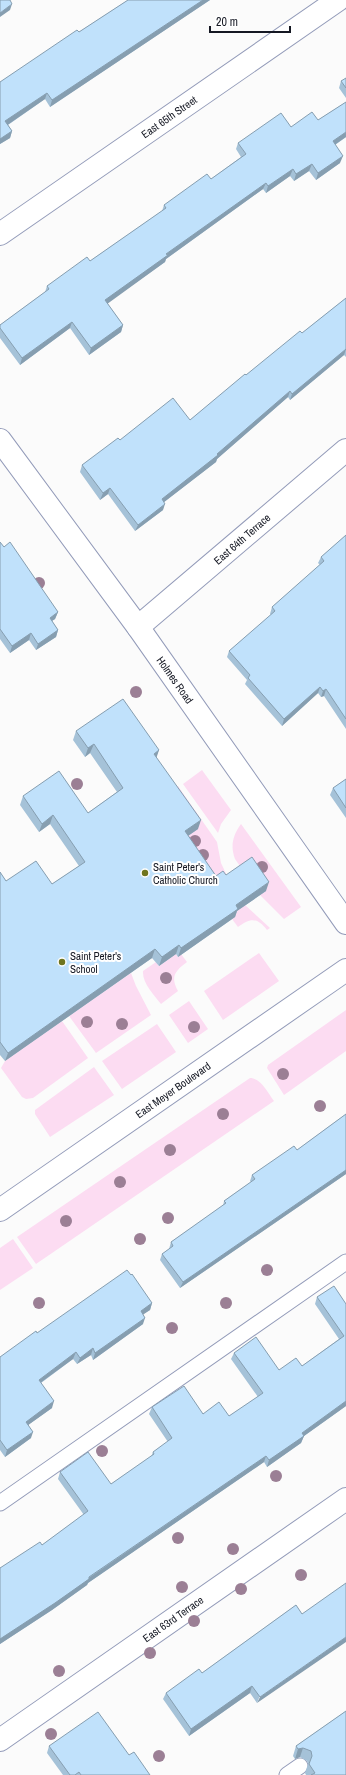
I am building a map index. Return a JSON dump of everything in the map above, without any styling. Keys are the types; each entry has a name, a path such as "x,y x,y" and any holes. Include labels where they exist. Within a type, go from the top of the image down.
{"street":[{"name":"East 65th Street","path":"0,234 338,0"},
{"name":"Holmes Road","path":"0,440 138,627 346,923"},
{"name":"East 64th Terrace","path":"138,627 346,450"},
{"name":"East Meyer Boulevard","path":"0,1210 346,970"},
{"name":"East 63rd Terrace","path":"0,1740 346,1499"}],"lane":[{"path":"0,1503 346,1262"},
{"path":"287,1775 300,1766"}],"shaded area":[{"path":"202,770 231,810 221,824 218,833 183,784"},
{"path":"178,786 217,842 221,863 229,880 213,884 182,840 198,828 163,796"},
{"path":"241,824 301,907 284,919 260,895 235,859 233,854 233,841"},
{"path":"245,905 270,928 267,930 260,923 253,920 238,927 232,919 235,917 233,914"},
{"path":"259,953 279,981 223,1020 204,991"},
{"path":"176,954 178,957 181,954 187,962 179,968 174,978 178,991 161,1004 146,984 143,971 156,962 159,966"},
{"path":"131,973 151,1015 96,1053 69,1016"},
{"path":"189,1001 208,1029 188,1043 169,1015"},
{"path":"346,1010 346,1051 284,1095 267,1068 268,1065"},
{"path":"62,1021 88,1058 33,1098 26,1099 22,1097 1,1068 5,1061"},
{"path":"157,1024 176,1052 122,1089 102,1061"},
{"path":"94,1067 114,1095 50,1137 35,1114 35,1110"},
{"path":"250,1078 258,1080 274,1101 36,1264 17,1237"},
{"path":"13,1239 33,1268 0,1290 0,1248"}],"building":[{"path":"0,0 10,0 12,4 0,13"},
{"path":"128,0 203,0 52,100 47,93 5,121 12,131 0,139 0,82 77,30 79,32"},
{"path":"346,78 346,88 341,81"},
{"path":"346,102 346,132 333,141 343,156 318,173 312,164 296,174 293,169 268,186 266,183 166,254 168,255 105,300 123,325 91,348 72,322 22,358 0,328 0,325 49,289 47,286 87,257 90,261 166,208 164,205 207,174 211,179 246,154 238,143 281,113 291,127 312,112 318,120"},
{"path":"346,298 346,349 292,394 290,391 217,454 218,455 162,499 165,504 138,525 110,488 103,493 82,465 118,438 120,440 173,398 190,420 245,374 246,375 300,331 302,333"},
{"path":"346,535 346,719 326,689 323,691 320,687 284,719 248,678 250,675 229,651 275,611 272,607 324,561 321,557"},
{"path":"0,542 4,547 10,542 58,612 50,618 58,630 38,644 31,633 12,646 0,629"},
{"path":"123,699 159,750 154,754 201,820 185,831 216,876 223,871 226,875 252,857 269,882 236,905 238,909 181,948 179,945 162,957 155,949 8,1053 0,1042 0,872 6,881 36,861 52,884 85,862 53,815 42,824 23,796 59,771 88,813 123,788 94,744 88,748 76,731"},
{"path":"346,779 346,808 333,788"},
{"path":"346,1114 346,1170 183,1282 162,1254 173,1246 171,1242 226,1203 224,1201 255,1179 252,1175 294,1146 297,1150"},
{"path":"127,1270 131,1275 132,1274 152,1303 141,1311 145,1318 95,1353 93,1348 80,1358 76,1352 39,1380 54,1401 26,1422 33,1432 7,1450 0,1440 0,1357"},
{"path":"334,1286 346,1304 346,1401 302,1433 304,1436 269,1460 266,1456 89,1577 89,1579 55,1603 0,1639 0,1568 40,1542 42,1545 88,1511 60,1472 88,1452 111,1484 154,1454 153,1452 172,1438 152,1407 184,1386 203,1414 219,1402 229,1416 263,1393 234,1353 256,1337 279,1370 296,1358 302,1366 344,1336 317,1297"},
{"path":"346,1583 346,1637 260,1697 252,1686 191,1729 166,1693 199,1669 202,1673 296,1605 302,1614"},
{"path":"346,1711 346,1775 311,1775 315,1773 309,1764 312,1756 311,1751 303,1748 298,1749 296,1746"},
{"path":"98,1712 129,1755 134,1752 150,1775 81,1775 79,1772 75,1775 70,1775 49,1746"}],"place":[{"name":"Saint Peter's Catholic Church","path":"145,873"},
{"name":"Saint Peter's School","path":"62,962"}]}
